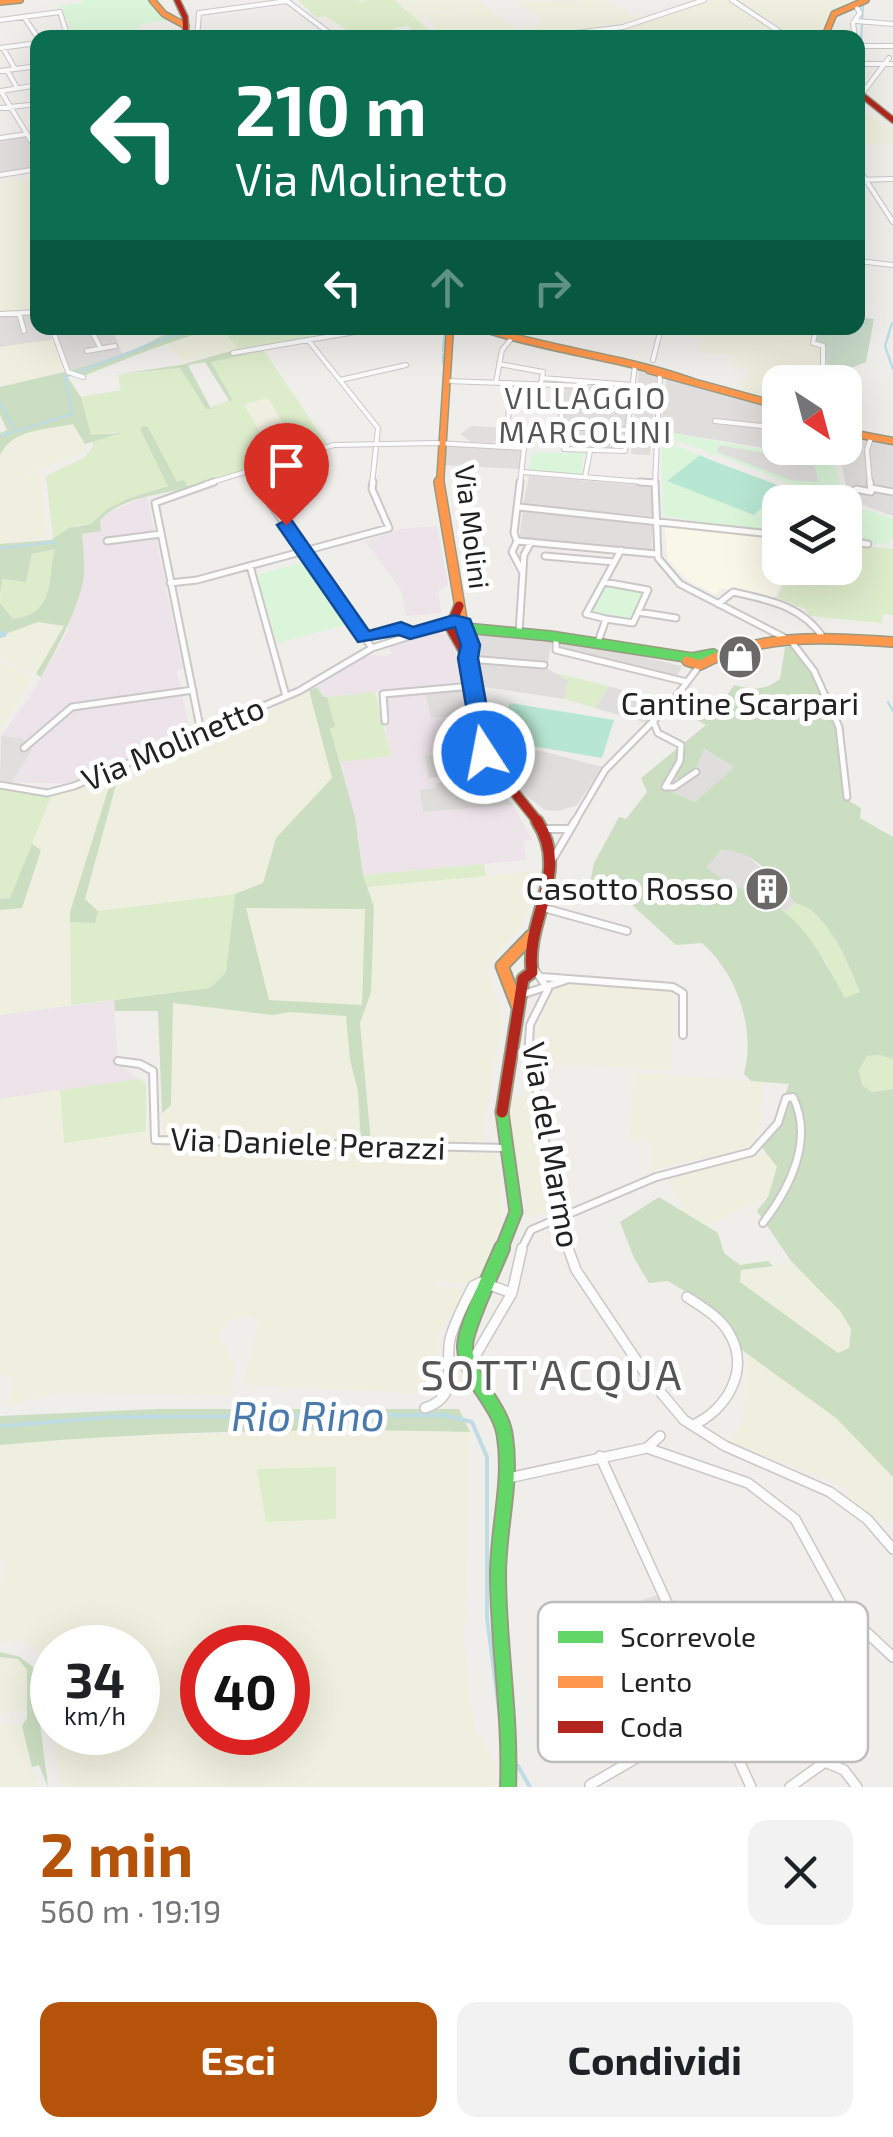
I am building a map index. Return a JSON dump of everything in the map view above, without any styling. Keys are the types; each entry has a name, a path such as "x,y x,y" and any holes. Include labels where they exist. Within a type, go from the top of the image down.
{"street":[{"path":"0,2 20,0"},
{"path":"152,0 167,16 185,26"},
{"path":"178,0 185,26"},
{"path":"226,0 229,8"},
{"path":"197,30 198,14 288,0 327,30"},
{"path":"591,30 671,14 704,0"},
{"path":"732,0 776,30"},
{"path":"854,30 853,23 862,4"},
{"path":"827,30 834,14 862,4"},
{"path":"0,20 60,12 66,30"},
{"path":"24,17 32,30"},
{"path":"856,21 893,24"},
{"path":"14,69 1,48 30,42"},
{"path":"865,46 893,46"},
{"path":"865,90 887,61"},
{"path":"865,63 893,64"},
{"path":"0,71 30,67"},
{"path":"7,70 17,88"},
{"path":"0,81 12,79"},
{"path":"30,87 1,91 30,138"},
{"path":"865,98 892,118"},
{"path":"0,108 30,105"},
{"path":"0,138 28,134"},
{"path":"0,175 30,170"},
{"path":"865,177 893,222"},
{"path":"867,179 893,179"},
{"path":"882,206 893,205"},
{"path":"865,263 893,266"},
{"path":"0,314 30,312"},
{"path":"18,313 24,331"},
{"path":"55,335 71,374 83,377"},
{"path":"94,335 100,347"},
{"path":"234,353 337,335"},
{"name":"Via Molini","path":"452,335 439,480 460,606 459,628 484,753 543,828"},
{"path":"500,335 560,353 635,365 762,400"},
{"path":"661,335 656,554 680,584 791,641 814,670 838,726 846,798"},
{"path":"815,335 813,343 823,346 823,365"},
{"path":"496,382 503,349 511,339"},
{"path":"170,583 306,552 389,528 372,489 378,428 308,340"},
{"path":"87,352 115,346"},
{"path":"499,364 543,372 542,381"},
{"path":"340,380 406,365"},
{"path":"559,385 564,449 625,451 635,365"},
{"path":"447,381 632,385"},
{"path":"542,381 584,386 588,382"},
{"path":"508,425 510,383"},
{"path":"558,406 630,408"},
{"path":"715,421 762,426"},
{"path":"560,427 627,430"},
{"path":"862,436 893,442"},
{"path":"862,490 871,492 867,450 872,438"},
{"path":"202,732 155,504 160,498 334,445 442,443 524,448 512,552 522,570"},
{"path":"585,477 590,450"},
{"path":"247,470 372,648"},
{"path":"523,472 655,482"},
{"path":"870,488 893,492"},
{"path":"519,506 762,533"},
{"path":"107,541 161,534"},
{"path":"516,541 656,554"},
{"path":"516,541 524,554"},
{"path":"519,632 524,554 531,542"},
{"path":"862,543 868,544"},
{"path":"604,582 648,590 632,623 586,614 620,550"},
{"path":"545,556 614,562"},
{"name":"Via Molinetto","path":"250,566 286,696"},
{"path":"718,604 726,593 733,592 794,608 825,640"},
{"path":"638,612 676,618"},
{"path":"598,642 606,618"},
{"name":"Via Molinetto","path":"365,638 401,628 410,634"},
{"name":"Via Molinetto","path":"0,785 47,792 74,786 286,696 372,648 432,628 459,628"},
{"path":"459,628 556,636 698,662"},
{"path":"764,628 770,640"},
{"path":"556,636 556,650 687,682"},
{"path":"508,1787 512,1726 500,1646 498,1569 501,1505 508,1478 499,1408 472,1371 464,1352 466,1334 516,1212 502,1094 523,979 531,964 552,862 605,770 687,682 698,662 738,644 770,640 893,642"},
{"path":"468,658 544,665"},
{"path":"385,720 384,694 472,686"},
{"path":"24,748 72,706 193,690"},
{"path":"653,720 658,733 681,745 680,761 665,787 674,787 696,772"},
{"path":"543,828 554,832 568,829"},
{"path":"543,828 552,862"},
{"path":"543,907 628,931"},
{"path":"518,1010 502,966 535,930"},
{"path":"510,958 531,964 545,981"},
{"path":"504,974 523,979"},
{"name":"Via del Marmo","path":"523,979 534,990 539,1006"},
{"path":"521,994 545,981 572,979 678,990 682,992 683,1035"},
{"name":"Via del Marmo","path":"545,981 530,1025 529,1044 558,1220 576,1270 647,1376 692,1426 725,1446 830,1492 867,1519 893,1549"},
{"name":"Via Daniele Perazzi","path":"118,1061 140,1064 153,1071 155,1140 506,1148"},
{"path":"474,1358 512,1293 522,1264 523,1239 530,1230 656,1177 752,1152 778,1122 786,1098 793,1097 802,1127 799,1158 779,1202 763,1223"},
{"path":"425,1408 440,1404 450,1388 450,1338 473,1286 480,1282 512,1293"},
{"path":"688,1298 716,1318 730,1334 738,1353 734,1382 724,1405 710,1418 692,1426"},
{"path":"646,1448 660,1436"},
{"path":"508,1478 646,1448 748,1483 795,1519 841,1602"},
{"path":"600,1456 665,1602"},
{"path":"868,1633 893,1657"},
{"path":"590,1784 628,1762"},
{"path":"739,1762 751,1787"},
{"path":"790,1787 825,1762 844,1770 857,1787"}],"shaded area":[{"path":"26,136 30,143 30,169 0,174 0,139"},
{"path":"30,314 30,335 51,335 52,340 0,347 0,316"},
{"path":"57,335 115,335 123,356 70,370"},
{"path":"639,369 657,376 650,455 631,454"},
{"path":"672,378 762,403 762,448 661,431 666,381"},
{"path":"590,384 630,387 628,407 562,405 565,387 589,388"},
{"path":"562,408 627,410 625,428 563,426"},
{"path":"511,421 515,421 516,428 531,433 530,439 522,444 471,442 460,434 472,426 510,428"},
{"path":"565,429 624,433 622,449 569,448"},
{"path":"862,439 893,445 893,516 862,505 862,485 846,485 842,466 862,465"},
{"path":"719,445 762,453 762,465 815,465 818,482 790,480 717,452"},
{"path":"448,446 522,450 519,469 444,465"},
{"path":"529,476 651,486 653,516 523,505"},
{"path":"147,496 183,669 177,670 190,732 71,784 12,782 34,746 1,736 32,693 68,631 68,620 84,577 82,534 107,513"},
{"path":"523,509 652,520 652,550 519,539"},
{"path":"664,522 762,537 762,585 780,585 773,598 722,588 716,595 688,581 668,560"},
{"path":"437,526 448,584 438,592 442,613 406,616 401,590 365,541 399,529"},
{"path":"439,632 458,638 460,650 455,651 465,684 323,697 317,687 370,655 385,656 392,653 388,647"},
{"path":"479,633 552,638 548,663 478,656"},
{"path":"557,639 629,650 628,653 682,666 676,678 558,649"},
{"path":"479,660 545,667 568,681 564,699 478,686 474,663"},
{"path":"609,686 667,703 647,723 595,708"},
{"path":"466,689 470,715 430,719 425,693"},
{"path":"425,692 431,718 470,715 477,751 424,756 430,783 436,783 437,788 419,789 423,812 513,805 532,839 523,841 527,860 363,875 355,817 340,762 390,756 385,723 391,722 386,698"},
{"path":"1,736 24,739 22,744 34,746 12,782 0,780"},
{"path":"489,743 546,752 602,767 577,805 545,810 510,784 512,779 502,773"},
{"path":"703,749 734,767 695,802 660,787"},
{"path":"477,751 486,772 429,778 424,755"},
{"path":"490,779 513,805 423,812 419,789 436,788 436,783"},
{"path":"723,850 739,850 783,885 795,903 785,912 721,881 705,867"},
{"path":"114,1000 118,1063 139,1079 0,1099 0,1015"},
{"path":"657,1595 660,1602 638,1602"}],"green space":[{"path":"81,0 148,0 171,20 141,24 135,30 70,30 58,6 82,3"},
{"path":"298,0 361,0 358,5 364,0 394,0 429,30 412,30 408,26 393,30 346,30 325,16 317,18"},
{"path":"394,0 477,0 518,30 435,30 426,16 475,8 421,15 425,24"},
{"path":"607,0 639,19 581,30 522,30 520,28 541,25 543,21 515,1"},
{"path":"710,0 727,0 772,30 600,30 669,16"},
{"path":"735,0 860,0 829,15 823,30 783,30"},
{"path":"865,112 893,129 893,143 865,145"},
{"path":"30,177 30,310 0,311 0,182"},
{"path":"865,318 874,319 866,362 827,365 825,346 814,342 816,335 865,335"},
{"path":"164,335 195,335 81,377 70,370 122,356"},
{"path":"195,335 227,335 238,349 182,362 165,343"},
{"path":"227,335 311,338 238,349"},
{"path":"675,335 817,335 821,346 819,365 762,365 762,397 739,391 749,369 732,367 737,356 699,352 704,340"},
{"path":"52,340 64,372 0,387 0,347"},
{"path":"238,349 264,351 211,362 232,399 230,402 205,362 188,365 211,409 206,409 180,368 118,374 181,365"},
{"path":"264,351 327,444 188,487 184,480 177,482 148,428 140,429 169,485 127,499 91,524 78,525 53,538 46,476 85,457 93,446 92,440 116,435 91,436 81,397 121,390 118,375 181,368 206,409 232,399 210,362","holes":["268,398 294,443 270,449 244,404"]},
{"path":"64,372 81,397 91,435 121,433 85,444 73,424 42,429 13,440 0,455 0,433 7,430 0,415 0,387"},
{"path":"268,398 294,443 271,450 244,403"},
{"path":"74,423 86,446 81,455 19,475 39,472 48,537 0,544 0,455 5,444 27,431"},
{"path":"148,427 177,482 184,480 188,487 120,506 100,520 101,531 82,534 82,587 41,677 36,674 64,626 38,622 0,636 0,603 13,619 37,610 47,593 55,549 32,554 26,582 2,579 0,595 0,544 51,540 69,528 91,524 127,499 168,486 140,429"},
{"path":"661,431 762,450 762,453 720,446 793,480 817,481 814,465 835,465 840,485 789,485 715,454 706,458 711,453 678,441 673,445 700,455 668,480 754,515 762,508 762,531 663,516"},
{"path":"532,453 587,453 582,457 582,476 528,472"},
{"path":"700,455 777,485 762,485 762,508 754,515 667,481"},
{"path":"862,508 893,519 893,538 886,545 862,541"},
{"path":"862,546 893,549 893,615 883,614 883,623 809,616 805,609 777,598 783,585 862,585"},
{"path":"56,548 43,603 27,616 13,619 0,603 1,579 26,582 32,554"},
{"path":"307,561 349,624 277,643 256,575"},
{"path":"605,583 646,591 632,621 588,614"},
{"path":"38,622 64,626 36,674 0,658 0,636"},
{"path":"794,646 811,671 836,727 843,797 861,808 860,818 893,837 893,1059 867,1056 859,1070 862,1085 872,1092 893,1089 893,1477 836,1418 742,1350 726,1321 704,1303 668,1281 649,1283 620,1222 659,1197 718,1233 724,1253 740,1265 768,1261 773,1266 741,1270 740,1282 838,1353 849,1348 851,1329 841,1312 791,1261 757,1211 768,1197 777,1167 760,1145 778,1116 789,1084 751,1081 744,1074 747,1038 741,1003 725,970 702,943 676,945 631,904 590,883 594,863 619,817 626,819 647,792 641,778 706,725 674,707 681,700 716,711 734,685 769,686 780,679 785,647","holes":["704,749 734,767 695,802 660,787 670,777 683,779 695,770","722,850 754,860 795,903 817,916 835,939 860,992 845,998 812,943 787,914 706,867"]},
{"path":"0,662 34,677 0,731"},
{"path":"555,673 609,686 595,708 564,699 568,681"},
{"path":"317,687 327,697 335,727 330,728 355,817 363,875 374,907 371,992 360,1023 371,1143 361,1143 358,1091 350,1060 346,1016 290,1012 272,1015 173,1003 171,1105 162,1113 158,1011 115,1011 114,1000 210,988 226,972 235,894 263,883 276,838 332,778 309,690","holes":["246,908 365,909 362,1005 269,1000"]},
{"path":"309,690 332,778 263,883 245,892 98,911 85,900 118,777 115,774 70,912 71,1005 0,1015 0,910 22,908 41,850 32,844 51,797 93,783 135,761 143,768 172,759 174,750 244,723"},
{"path":"375,692 391,756 340,762 330,728 334,726 327,697"},
{"path":"510,703 614,720 602,758 496,740"},
{"path":"113,774 118,777 85,899 98,911 95,923 70,922 70,912"},
{"path":"0,789 51,797 10,898 0,899"},
{"path":"32,844 41,850 22,908 0,910 0,899 10,898"},
{"path":"484,864 486,876 366,887 363,875"},
{"path":"536,871 525,922 490,962 488,971 502,1017 482,1139 473,1146 371,1143 360,1023 371,992 374,907 366,887"},
{"path":"235,894 226,972 210,988 71,1005 70,922 95,923 98,911"},
{"path":"795,903 818,916 827,927 860,992 845,999 825,960 785,912"},
{"path":"245,908 366,908 362,1006 269,1000"},
{"path":"576,981 672,990 672,1070 537,1063 535,1033 554,988"},
{"path":"172,1003 272,1015 290,1012 346,1016 350,1060 358,1091 361,1143 164,1137 162,1113 171,1104"},
{"path":"867,1056 893,1059 893,1089 872,1092 862,1085 859,1069"},
{"path":"634,1073 762,1081 760,1131 752,1144 735,1151 650,1170 650,1141 630,1139"},
{"path":"139,1079 146,1083 146,1131 64,1143 60,1090"},
{"path":"60,1090 64,1143 146,1131 147,1143 495,1153 502,1188 501,1223 480,1277 470,1284 435,1281 435,1286 469,1289 438,1335 438,1359 427,1389 415,1393 243,1385 258,1323 249,1315 226,1321 220,1336 234,1363 231,1395 57,1393 7,1405 16,1377 0,1374 0,1099"},
{"path":"530,1094 548,1213 527,1216 510,1127 510,1096"},
{"path":"766,1153 777,1167 768,1197 706,1225 684,1212 668,1179"},
{"path":"791,1261 841,1312 851,1329 849,1349 838,1353 820,1343 740,1282 740,1270 770,1268"},
{"path":"749,1355 836,1418 893,1477 893,1525 888,1519 878,1523 848,1498 848,1490 835,1482 727,1442 743,1421"},
{"path":"157,1409 459,1409 470,1432 235,1432 0,1445 0,1416"},
{"path":"351,1429 470,1432 464,1643 474,1728 497,1767 495,1787 62,1787 57,1755 160,1755 160,1625 30,1625 30,1644 0,1642 0,1585 6,1561 0,1559 0,1445 79,1438"},
{"path":"336,1467 336,1519 266,1522 257,1469"},
{"path":"0,1652 20,1657 30,1665 30,1755 44,1755 48,1787 39,1765 32,1767 22,1726 27,1718 27,1670 18,1659 0,1657"},
{"path":"0,1657 18,1659 27,1670 27,1710 0,1714"},
{"path":"20,1723 38,1787 0,1787 0,1725"}],"waterway":[{"path":"737,1 780,30"},
{"path":"862,30 863,4"},
{"path":"892,323 885,346 893,369"},
{"path":"0,436 72,414 65,377 175,335"},
{"path":"443,351 445,335"},
{"path":"443,354 443,363"},
{"path":"0,402 14,429"},
{"path":"0,548 56,542"},
{"path":"0,635 4,634"},
{"path":"888,702 893,711"},
{"name":"Rio Rino","path":"0,1426 111,1417 443,1415 472,1422 487,1457 487,1618 503,1740"},
{"name":"Rio Rino","path":"518,1766 530,1787"}],"traffic: fast":[{"path":"465,628 550,636 692,658 713,654"},
{"path":"502,1112 516,1212 464,1344 466,1356 502,1420 507,1450 498,1572 509,1733 508,1787"}],"traffic: slow":[{"path":"0,2 20,0"},
{"path":"152,0 164,14 186,26"},
{"path":"827,30 834,14 866,0"},
{"path":"449,335 439,480 464,631 469,639"},
{"path":"502,335 641,365 693,382"},
{"path":"649,370 762,401"},
{"path":"862,435 893,441"},
{"path":"687,661 700,665 745,645 794,638 893,642"},
{"path":"517,1005 502,966 531,936"}],"traffic: jam":[{"path":"177,0 186,30"},
{"path":"865,98 893,120"},
{"path":"459,606 450,627 467,657 481,742 495,771 544,830 552,860 532,945 532,972 523,979 502,1112"}],"place":[{"name":"Cantine Scarpari","path":"740,657"},
{"name":"Casotto Rosso","path":"767,889"}],"district":[{"name":"VILLAGGIO MARCOLINI","path":"586,416"},
{"name":"SOTT'ACQUA","path":"552,1375"}],"route":[{"path":"286,525 365,638 401,628 410,634 454,621 463,623 471,645 468,658 484,753"}]}
